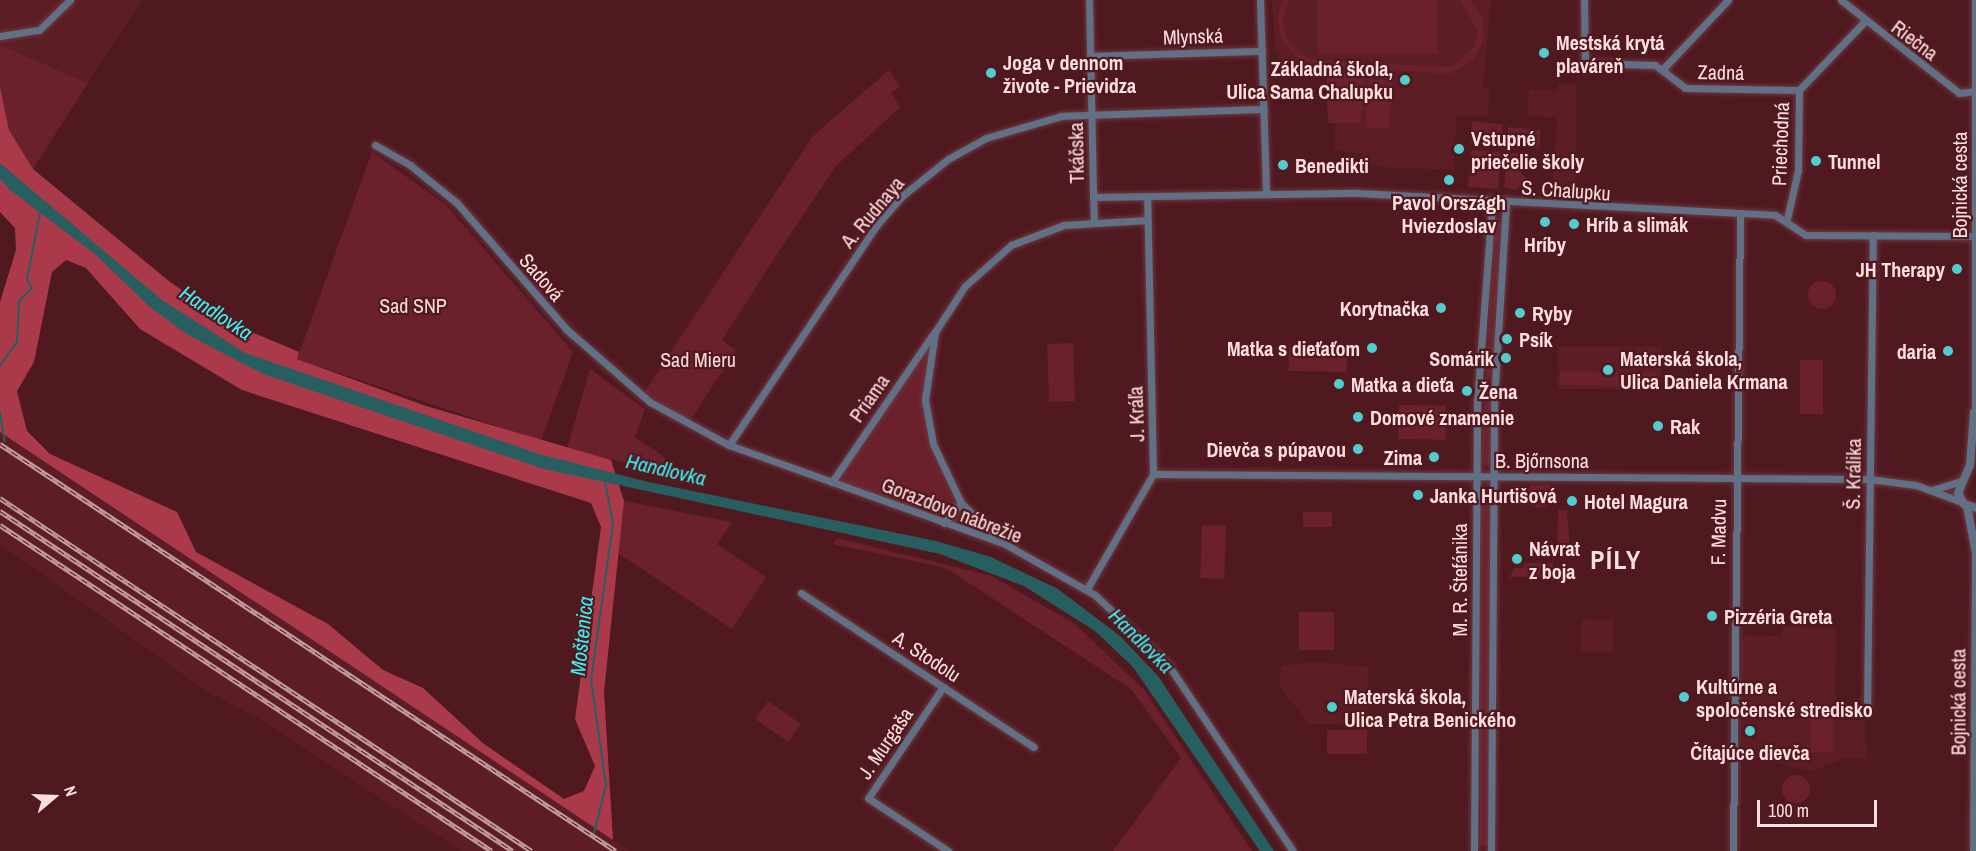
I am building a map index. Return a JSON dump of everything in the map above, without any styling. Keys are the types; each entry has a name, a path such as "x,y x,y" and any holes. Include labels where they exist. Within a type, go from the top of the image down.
{"street":[{"path":"0,36 39,30 70,0"},
{"name":"Tkáčska","path":"1089,0 1093,197"},
{"path":"1260,0 1266,192"},
{"path":"1584,0 1585,63 1662,70 1728,0"},
{"name":"Riečna","path":"1841,0 1864,22 1959,93 1976,91"},
{"name":"Bojnická cesta","path":"1976,0 1976,416"},
{"name":"Priechodná","path":"1787,219 1798,170 1799,90 1864,22"},
{"name":"Mlynská","path":"1090,56 1262,51"},
{"name":"Zadná","path":"1662,70 1685,88 1799,90"},
{"name":"A. Rudnaya","path":"729,445 902,195 948,159 986,138 1028,123 1092,114 1264,109"},
{"name":"Sadová","path":"375,145 410,165 457,203 600,363 633,391 690,425"},
{"name":"S. Chalupku","path":"1093,197 1266,192 1740,213 1787,219 1806,235 1975,236"},
{"path":"1093,197 1094,221 1147,220 1147,197"},
{"name":"M. R. Štefánika","path":"1474,851 1476,476 1492,202"},
{"name":"M. R. Štefánika","path":"1491,851 1494,476 1506,203"},
{"name":"F. Madvu","path":"1733,851 1737,243 1740,213"},
{"name":"J. Kráľa","path":"1147,220 1153,474"},
{"name":"Priama","path":"831,482 965,286 1011,245 1051,228 1094,221"},
{"name":"Š. Králika","path":"1867,712 1873,235"},
{"path":"935,332 926,381 927,417 939,461 961,503 1005,544"},
{"name":"Bojnická cesta","path":"1974,851 1976,553 1964,479 1975,405"},
{"name":"Gorazdovo nábrežie","path":"690,425 729,445 1005,544 1087,589 1167,663 1293,851"},
{"path":"1087,589 1153,474"},
{"name":"B. Bjőrnsona","path":"1153,474 1869,479 1929,490 1968,505"},
{"path":"1964,479 1976,476"},
{"name":"B. Bjőrnsona","path":"1929,490 1964,479"},
{"path":"944,523 961,503"},
{"name":"A. Stodolu","path":"801,593 1034,747"},
{"name":"J. Murgaša","path":"943,687 868,798 948,851"}],"shaded area":[{"path":"0,0 142,0 88,83 0,45"},
{"name":"Základná škola, Ulica Sama Chalupku","path":"1272,0 1491,0 1483,87 1490,88 1487,117 1457,115 1454,170 1380,167 1362,162 1362,154 1335,150 1335,124 1328,123 1326,68 1275,66 1280,52 1275,51"},
{"path":"1558,84 1576,85 1577,183 1563,190 1552,189 1557,118 1527,115 1529,89 1558,91"},
{"path":"0,87 9,130 33,169 170,282 230,323 299,352 297,359 426,406 611,460 624,501 604,692 613,840 0,432 0,302 16,250 15,228 0,212","holes":["66,260 86,268 140,329 242,390 591,503 601,527 575,719 595,766 584,791 564,799 484,744 423,688 383,670 328,624 196,552 177,512 50,454 27,431 17,391 34,362 52,272"]},
{"name":"Materská škola, Ulica Daniela Krmana","path":"1558,347 1661,347 1661,389 1558,389"},
{"path":"0,432 630,851 461,851 261,719 208,692 0,544"},
{"path":"1582,619 1614,620 1613,652 1581,651"},
{"path":"1782,626 1836,629 1835,691 1841,720 1865,720 1867,758 1846,758 1811,771 1742,754 1742,635 1782,636"},
{"name":"Materská škola, Ulica Petra Benického","path":"1315,662 1368,667 1368,724 1309,724 1280,687 1281,666"}],"green space":[{"path":"1283,0 1290,0 1283,18 1286,38 1299,53 1314,60 1452,67 1474,47 1478,30 1459,0 1470,0 1483,19 1483,41 1473,60 1450,74 1314,65 1296,57 1282,40 1277,19"},
{"path":"1318,0 1437,0 1437,54 1318,54"},
{"path":"0,45 88,83 33,169 9,130 0,87"},
{"name":"Sad Mieru","path":"889,70 900,87 891,93 900,107 836,166 779,251 722,340 736,350 689,422 644,393 812,137"},
{"path":"1326,72 1364,74 1361,123 1328,123"},
{"path":"1369,79 1393,81 1389,129 1365,127"},
{"path":"1472,121 1503,124 1501,146 1470,143"},
{"path":"1508,127 1541,130 1539,149 1506,146"},
{"path":"1471,150 1501,152 1498,189 1468,187"},
{"name":"Sad SNP","path":"372,152 445,204 573,352 541,441 297,359"},
{"path":"1507,152 1518,153 1527,164 1519,171 1527,179 1517,190 1504,187"},
{"path":"1495,218 1502,218 1490,465 1481,465"},
{"path":"1822,281 1832,285 1836,295 1832,305 1822,309 1812,305 1808,295 1812,285"},
{"path":"932,339 928,381 932,444 960,503 1006,545 832,482"},
{"path":"1073,343 1075,401 1049,402 1047,344"},
{"path":"1289,347 1347,348 1347,372 1289,371"},
{"path":"1800,360 1823,360 1823,414 1800,414"},
{"path":"590,369 645,409 635,437 666,458 658,470 567,449"},
{"path":"1560,371 1657,373 1657,387 1560,385"},
{"path":"1399,405 1446,406 1445,440 1398,439"},
{"path":"1511,485 1554,485 1553,504 1539,508 1511,499"},
{"path":"1480,487 1490,487 1490,845 1480,845"},
{"path":"624,501 732,522 717,544 766,577 732,629 618,553"},
{"path":"1558,510 1567,510 1570,552 1557,552"},
{"path":"1303,512 1332,512 1332,527 1303,527"},
{"path":"1202,525 1226,526 1224,579 1200,578"},
{"path":"837,538 992,576 1075,624 1144,690 1252,851 1113,851 1181,758 1131,689 946,568 833,544"},
{"path":"1524,563 1553,563 1553,583 1551,577 1532,577 1530,583 1530,577 1511,577 1507,583 1514,568 1524,568"},
{"path":"1299,612 1334,612 1334,650 1299,650"},
{"path":"768,701 801,724 788,742 755,719"},
{"path":"1811,713 1833,713 1833,752 1811,752"},
{"path":"1327,730 1367,730 1367,754 1327,754"},
{"path":"1796,775 1806,779 1810,789 1806,799 1796,803 1786,799 1782,789 1786,779"}],"water":[{"path":"0,163 162,300 245,353 539,454 644,481 936,541 991,557 1058,589 1120,636 1158,676 1274,851 1260,851 1133,667 1095,631 1024,586 940,554 544,469 263,374 188,335 150,307 95,254 10,190 0,179"}],"waterway":[{"path":"0,366 17,342 19,301 32,288 27,279 40,213"},
{"path":"0,412 5,442"},
{"name":"Moštenica","path":"594,833 606,785 591,680 613,523 605,482"}],"railway":[{"path":"0,444 616,851"},
{"path":"0,498 532,851"},
{"path":"0,511 513,851"},
{"path":"0,525 492,851"}],"place":[{"name":"Mestská krytá plaváreň","path":"1544,53"},
{"name":"Joga v dennom živote - Prievidza","path":"991,73"},
{"name":"Základná škola, Ulica Sama Chalupku","path":"1405,80"},
{"name":"Vstupné priečelie školy","path":"1459,149"},
{"name":"Tunnel","path":"1816,161"},
{"name":"Benedikti","path":"1283,165"},
{"name":"Pavol Országh Hviezdoslav","path":"1449,180"},
{"name":"Hríby","path":"1545,222"},
{"name":"Hríb a slimák","path":"1574,224"},
{"name":"JH Therapy","path":"1957,269"},
{"name":"Korytnačka","path":"1441,308"},
{"name":"Ryby","path":"1520,313"},
{"name":"Psík","path":"1507,339"},
{"name":"Matka s dieťaťom","path":"1372,348"},
{"name":"daria","path":"1948,351"},
{"name":"Somárik","path":"1506,358"},
{"name":"Materská škola, Ulica Daniela Krmana","path":"1608,370"},
{"name":"Matka a dieťa","path":"1339,384"},
{"name":"Žena","path":"1467,391"},
{"name":"Domové znamenie","path":"1358,417"},
{"name":"Rak","path":"1658,426"},
{"name":"Dievča s púpavou","path":"1358,449"},
{"name":"Zima","path":"1434,457"},
{"name":"Janka Hurtišová","path":"1418,495"},
{"name":"Hotel Magura","path":"1572,501"},
{"name":"Návrat z boja","path":"1517,559"},
{"name":"Pizzéria Greta","path":"1712,616"},
{"name":"Kultúrne a spoločenské stredisko","path":"1684,697"},
{"name":"Materská škola, Ulica Petra Benického","path":"1332,707"},
{"name":"Čítajúce dievča","path":"1750,731"}],"district":[{"name":"PÍLY","path":"1616,560"}],"water label":[{"name":"Handlovka","path":"216,313"},
{"name":"Handlovka","path":"666,470"},
{"name":"Handlovka","path":"1141,641"}]}
